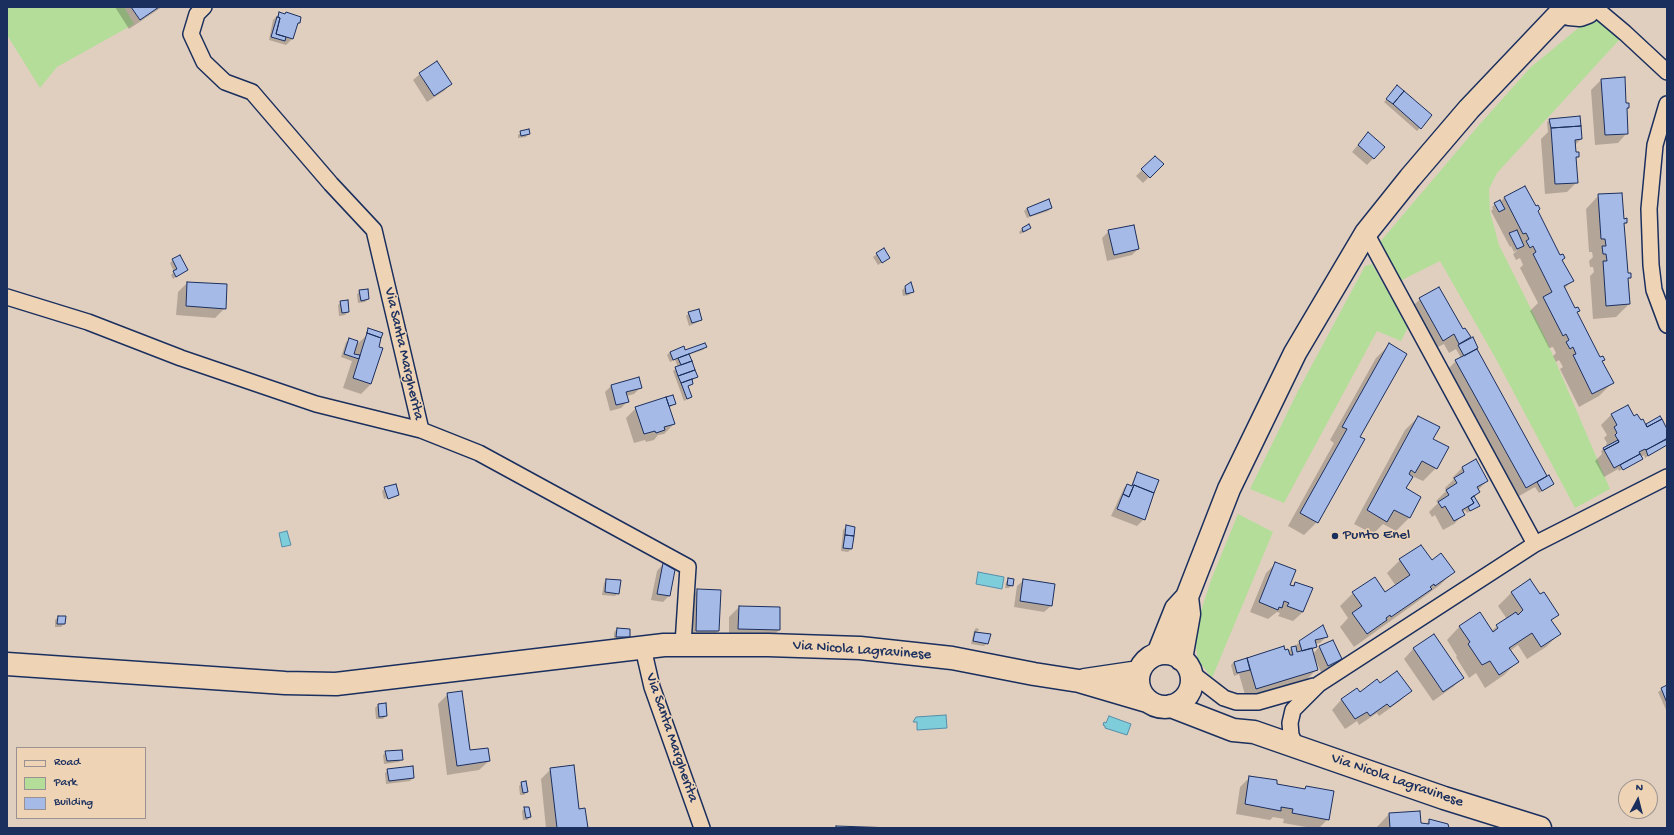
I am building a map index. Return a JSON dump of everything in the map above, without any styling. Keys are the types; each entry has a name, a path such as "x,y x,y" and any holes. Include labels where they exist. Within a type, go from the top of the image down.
{"street":[{"name":"Via Santa Margherita","path":"204,7 197,14 191,34 204,62 225,82 252,92 331,184 374,230 421,430 479,453 688,567 683,644"},
{"path":"1158,654 1176,609 1187,597 1229,489 1295,353 1366,234 1410,178 1469,109 1562,9 1569,14 1580,15 1588,12 1593,7 1625,33 1667,72"},
{"path":"1667,104 1655,145 1649,209 1651,265 1654,290 1667,325"},
{"path":"1366,234 1535,544"},
{"path":"7,297 88,322 181,358 316,404 421,430"},
{"path":"1296,746 1291,735 1290,723 1293,710 1319,684 1535,544 1667,477"},
{"path":"1187,597 1189,614 1185,665 1191,676 1191,686 1179,700 1163,707 1154,705 1147,701 1141,692 1138,682 1139,672 1143,664 1158,654 1170,654 1185,665 1224,698 1236,702 1258,702 1319,684"},
{"name":"Via Nicola Lagravinese","path":"7,664 285,683 336,684 683,644 860,648 952,658 1079,681 1147,701"},
{"name":"Via Santa Margherita","path":"643,648 652,687 702,828"},
{"name":"Via Nicola Lagravinese","path":"1079,681 1139,672"},
{"name":"Via Nicola Lagravinese","path":"1179,700 1238,720 1254,732 1437,795 1540,828"}],"green space":[{"path":"7,7 124,7 134,24 57,67 40,88 7,35"},
{"path":"1593,16 1620,39 1497,173 1489,189 1490,212 1499,245 1546,339 1610,489 1575,508 1496,359 1440,261 1400,281 1380,242 1480,124 1531,67"},
{"path":"1372,264 1408,327 1401,341 1377,331 1284,503 1250,489 1298,391 1365,266"},
{"path":"1238,514 1273,532 1212,678 1198,660 1194,633 1211,580"}],"water":[{"path":"287,531 291,545 282,547 279,533"},
{"path":"978,572 1004,577 1002,589 976,584"},
{"path":"946,715 947,728 917,730 917,722 913,722 916,717"},
{"path":"1109,716 1131,724 1127,735 1105,728 1103,725 1104,722 1106,723"}],"building":[{"path":"131,7 159,7 140,20"},
{"path":"279,12 285,14 286,12 301,17 293,39 276,34 280,18 278,17"},
{"path":"277,17 280,18 276,34 286,37 285,41 271,37"},
{"path":"437,61 452,84 434,96 419,73"},
{"path":"1625,77 1626,103 1629,103 1629,108 1627,108 1628,134 1605,135 1601,79"},
{"path":"1397,85 1404,91 1393,104 1386,99"},
{"path":"1404,91 1432,115 1421,129 1393,104"},
{"path":"1580,116 1581,126 1551,128 1549,119"},
{"path":"1581,126 1582,139 1575,140 1576,152 1579,152 1579,157 1576,157 1578,183 1555,184 1551,128"},
{"path":"529,129 530,134 521,136 520,131"},
{"path":"1368,132 1385,147 1374,159 1358,145"},
{"path":"1155,156 1164,164 1150,178 1141,169"},
{"path":"1525,186 1536,206 1538,205 1540,209 1538,211 1560,255 1563,254 1565,258 1562,260 1574,281 1564,286 1575,308 1578,307 1580,311 1577,312 1600,357 1603,356 1605,360 1602,361 1614,383 1592,394 1573,355 1576,354 1573,347 1570,349 1566,342 1569,340 1566,334 1563,336 1543,297 1552,292 1533,254 1536,252 1533,246 1530,248 1526,241 1529,239 1526,233 1523,234 1504,197"},
{"path":"1622,193 1624,219 1627,218 1627,223 1624,223 1628,273 1631,273 1631,278 1628,278 1630,304 1606,306 1603,261 1607,261 1606,254 1603,254 1602,246 1606,246 1605,239 1601,239 1598,194"},
{"path":"1049,199 1052,208 1030,216 1027,208"},
{"path":"1500,200 1505,209 1499,212 1494,203"},
{"path":"1029,224 1031,228 1023,232 1022,228"},
{"path":"1134,225 1139,249 1114,255 1108,230"},
{"path":"1517,230 1524,246 1517,249 1509,233"},
{"path":"884,248 890,258 882,263 876,253"},
{"path":"180,255 188,270 176,277 173,271 177,269 172,259"},
{"path":"187,282 227,284 226,309 186,306"},
{"path":"911,282 914,292 906,294 905,286"},
{"path":"1439,287 1463,329 1465,328 1471,337 1459,344 1454,334 1443,341 1419,298"},
{"path":"368,289 369,299 361,301 359,290"},
{"path":"348,300 349,312 342,313 340,301"},
{"path":"699,309 702,320 692,323 688,312"},
{"path":"368,328 383,333 381,338 367,333"},
{"path":"367,333 381,338 379,347 383,348 371,384 353,378"},
{"path":"1473,337 1478,348 1464,356 1458,345"},
{"path":"349,338 358,341 354,354 360,355 359,359 344,354"},
{"path":"705,343 707,347 673,360 670,352 684,346 685,350"},
{"path":"1389,343 1407,354 1360,437 1365,439 1318,523 1300,513 1347,429 1342,427"},
{"path":"1477,349 1547,476 1526,488 1455,360"},
{"path":"689,354 692,361 681,365 678,358"},
{"path":"692,361 695,370 678,376 675,367"},
{"path":"695,370 698,377 681,383 678,376"},
{"path":"639,377 642,388 626,392 629,402 616,405 611,385"},
{"path":"692,379 693,384 688,386 692,397 687,399 681,383"},
{"path":"673,395 676,404 669,406 666,397"},
{"path":"666,397 675,424 664,427 665,430 656,433 655,431 644,434 635,407"},
{"path":"1628,405 1634,416 1637,414 1641,420 1643,419 1647,427 1662,419 1667,429 1667,439 1639,452 1640,454 1614,468 1604,450 1619,442 1615,435 1617,433 1614,427 1617,425 1611,414"},
{"path":"1418,416 1440,427 1433,439 1449,447 1437,469 1422,461 1415,473 1411,470 1409,474 1413,477 1406,488 1421,497 1410,518 1394,510 1387,522 1367,510"},
{"path":"1660,416 1662,419 1647,427 1646,424"},
{"path":"1666,439 1667,445 1648,456 1646,450"},
{"path":"1618,440 1619,442 1604,450 1603,448"},
{"path":"1640,454 1643,459 1623,470 1620,465"},
{"path":"1476,459 1488,481 1477,487 1480,492 1471,498 1474,503 1462,510 1465,515 1454,521 1445,506 1442,508 1438,502 1449,495 1446,490 1457,483 1454,478 1464,472 1462,467"},
{"path":"1137,472 1159,480 1154,493 1134,485 1129,497 1123,494 1127,484 1132,486"},
{"path":"1549,475 1554,484 1542,491 1537,482"},
{"path":"396,484 399,495 388,499 384,487"},
{"path":"1134,485 1154,493 1145,520 1117,509 1123,494 1129,497"},
{"path":"1474,496 1480,506 1470,511 1468,507 1474,503 1471,498"},
{"path":"846,525 855,527 854,536 845,535"},
{"path":"845,535 854,536 852,549 843,548"},
{"path":"1421,545 1432,560 1441,553 1455,572 1435,586 1434,584 1430,587 1432,589 1391,617 1390,615 1386,618 1387,620 1367,634 1352,613 1362,606 1352,592 1375,577 1385,592 1410,575 1399,559"},
{"path":"1275,562 1296,570 1290,585 1294,586 1295,582 1313,588 1303,612 1287,606 1289,603 1284,601 1282,608 1279,607 1278,610 1259,602"},
{"path":"663,563 675,570 670,596 657,594"},
{"path":"1008,578 1014,579 1013,586 1007,585"},
{"path":"606,579 621,580 619,594 605,592"},
{"path":"1023,579 1055,584 1052,606 1020,601"},
{"path":"1530,579 1540,594 1544,592 1559,615 1551,620 1561,634 1541,647 1532,633 1509,648 1519,662 1499,675 1490,661 1482,665 1468,644 1470,642 1459,626 1480,612 1493,632 1498,628 1496,625 1516,612 1518,615 1523,610 1511,592"},
{"path":"697,589 721,590 719,631 696,631"},
{"path":"739,606 780,607 780,630 738,629"},
{"path":"58,616 66,616 65,624 57,624"},
{"path":"1323,625 1328,637 1315,640 1317,647 1302,651 1299,641"},
{"path":"617,628 630,629 630,637 616,637"},
{"path":"975,632 991,634 988,644 973,641"},
{"path":"1434,634 1464,678 1443,692 1413,648"},
{"path":"1333,640 1342,659 1328,666 1319,646"},
{"path":"1284,646 1285,650 1288,649 1290,655 1293,655 1291,647 1296,646 1297,652 1312,648 1318,670 1256,689 1247,658"},
{"path":"1247,658 1250,670 1237,673 1234,662"},
{"path":"1397,671 1412,691 1390,707 1387,704 1370,716 1367,712 1355,719 1341,699 1357,688 1360,692 1377,679 1380,683"},
{"path":"1667,685 1667,703 1661,688"},
{"path":"462,691 470,750 488,748 490,761 457,766 447,693"},
{"path":"386,703 387,716 379,717 378,704"},
{"path":"402,750 403,760 387,761 385,751"},
{"path":"574,765 579,809 585,808 588,828 557,828 550,768"},
{"path":"413,766 414,778 389,781 387,769"},
{"path":"1249,776 1277,780 1277,784 1305,789 1306,786 1334,791 1329,820 1292,813 1293,809 1281,807 1281,811 1245,804"},
{"path":"526,781 528,792 523,793 521,782"},
{"path":"524,807 529,807 531,817 526,818"},
{"path":"1420,811 1421,823 1429,824 1429,819 1448,824 1449,828 1390,828 1389,813"},
{"path":"836,826 894,828 836,828"}],"place":[{"name":"Punto Enel","path":"1335,536"}]}
